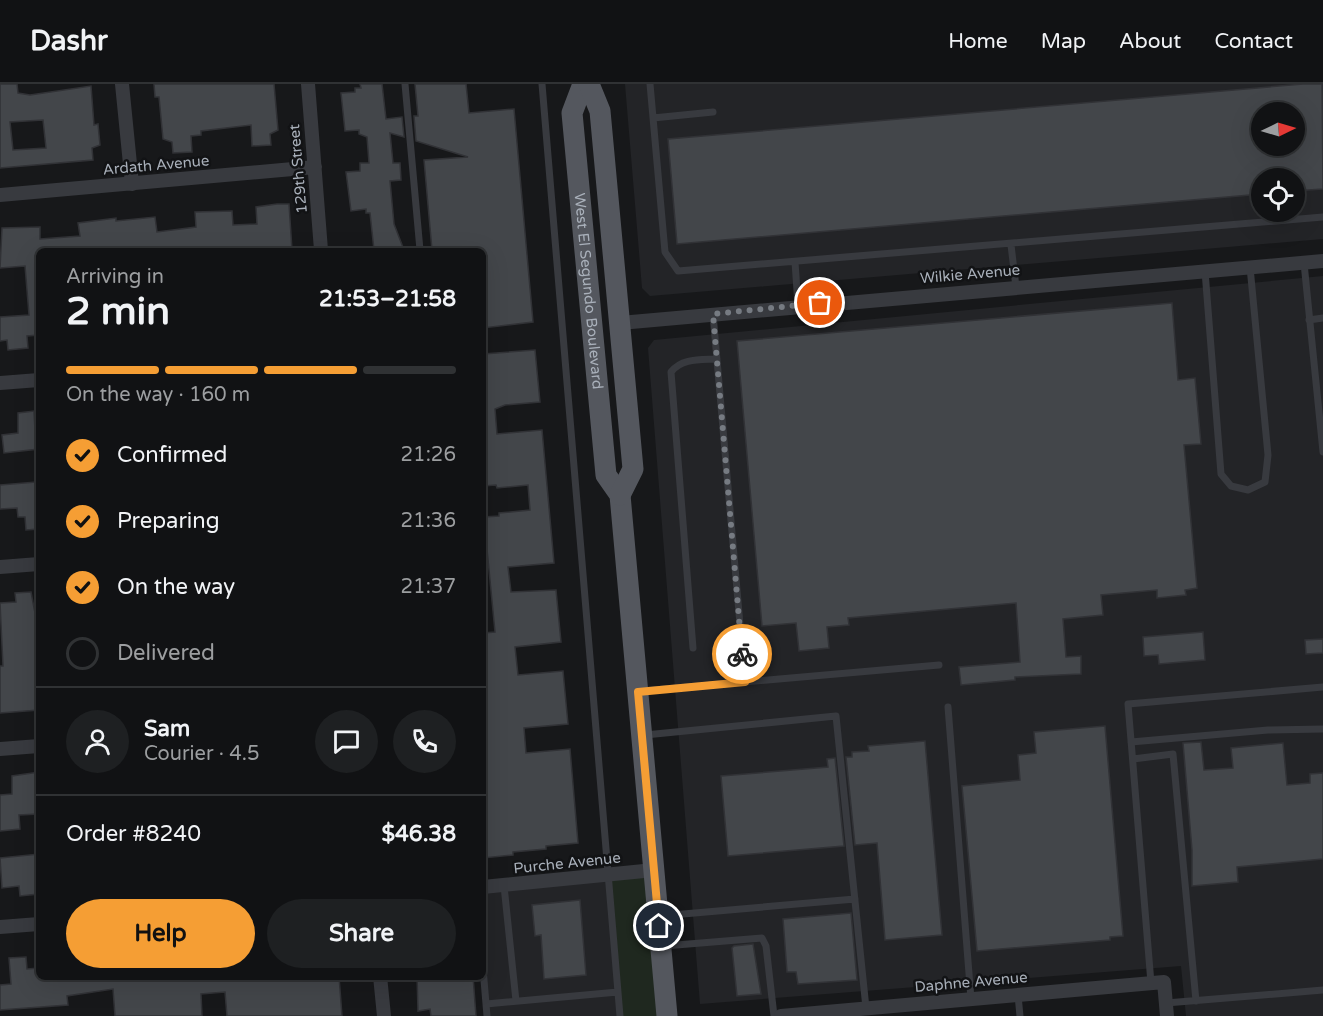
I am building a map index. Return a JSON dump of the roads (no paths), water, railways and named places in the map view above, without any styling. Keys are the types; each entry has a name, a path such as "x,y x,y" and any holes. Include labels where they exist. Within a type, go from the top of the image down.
{"main road":[{"name":"West El Segundo Boulevard","path":"586,84 600,111 633,470 620,495"},
{"name":"West El Segundo Boulevard","path":"586,84 572,113 573,125 606,475 620,495 667,1016"}],"street":[{"path":"123,84 132,184"},
{"name":"129th Street","path":"308,84 321,248"},
{"name":"Ardath Avenue","path":"0,195 315,167"},
{"name":"Wilkie Avenue","path":"620,323 798,305 1323,261"},
{"path":"0,383 36,380"},
{"path":"0,567 36,564"},
{"path":"0,749 36,746"},
{"name":"Purche Avenue","path":"486,887 654,870"},
{"path":"0,927 36,924"},
{"path":"380,980 384,1016"},
{"path":"1157,982 1167,1010"},
{"name":"Daphne Avenue","path":"781,1016 874,1010 1157,982"}],"lane":[{"path":"405,84 420,248"},
{"path":"542,84 620,1016"},
{"path":"650,84 664,252 678,271 1011,245 1323,217"},
{"path":"653,118 713,112"},
{"path":"1011,245 1016,287"},
{"path":"795,262 798,305"},
{"path":"1304,262 1323,452"},
{"path":"1205,271 1221,474 1231,486 1248,490 1265,482 1268,455 1250,267"},
{"path":"713,314 745,682"},
{"path":"1309,320 1323,318"},
{"path":"693,648 670,372 676,365 684,362 717,359"},
{"path":"638,692 939,665"},
{"path":"1157,982 1128,704 1323,687"},
{"path":"948,707 972,999"},
{"path":"642,735 836,716 855,899 874,1010"},
{"path":"1131,742 1268,730 1323,729"},
{"path":"1132,759 1173,754 1196,1001"},
{"path":"504,886 516,1001"},
{"path":"658,916 855,899"},
{"path":"661,946 762,938 766,946 774,1016"},
{"path":"484,980 487,1016"},
{"path":"1167,1010 1196,1001 1323,990"},
{"path":"486,1004 618,992"},
{"path":"1018,995 1020,1016"}]}
